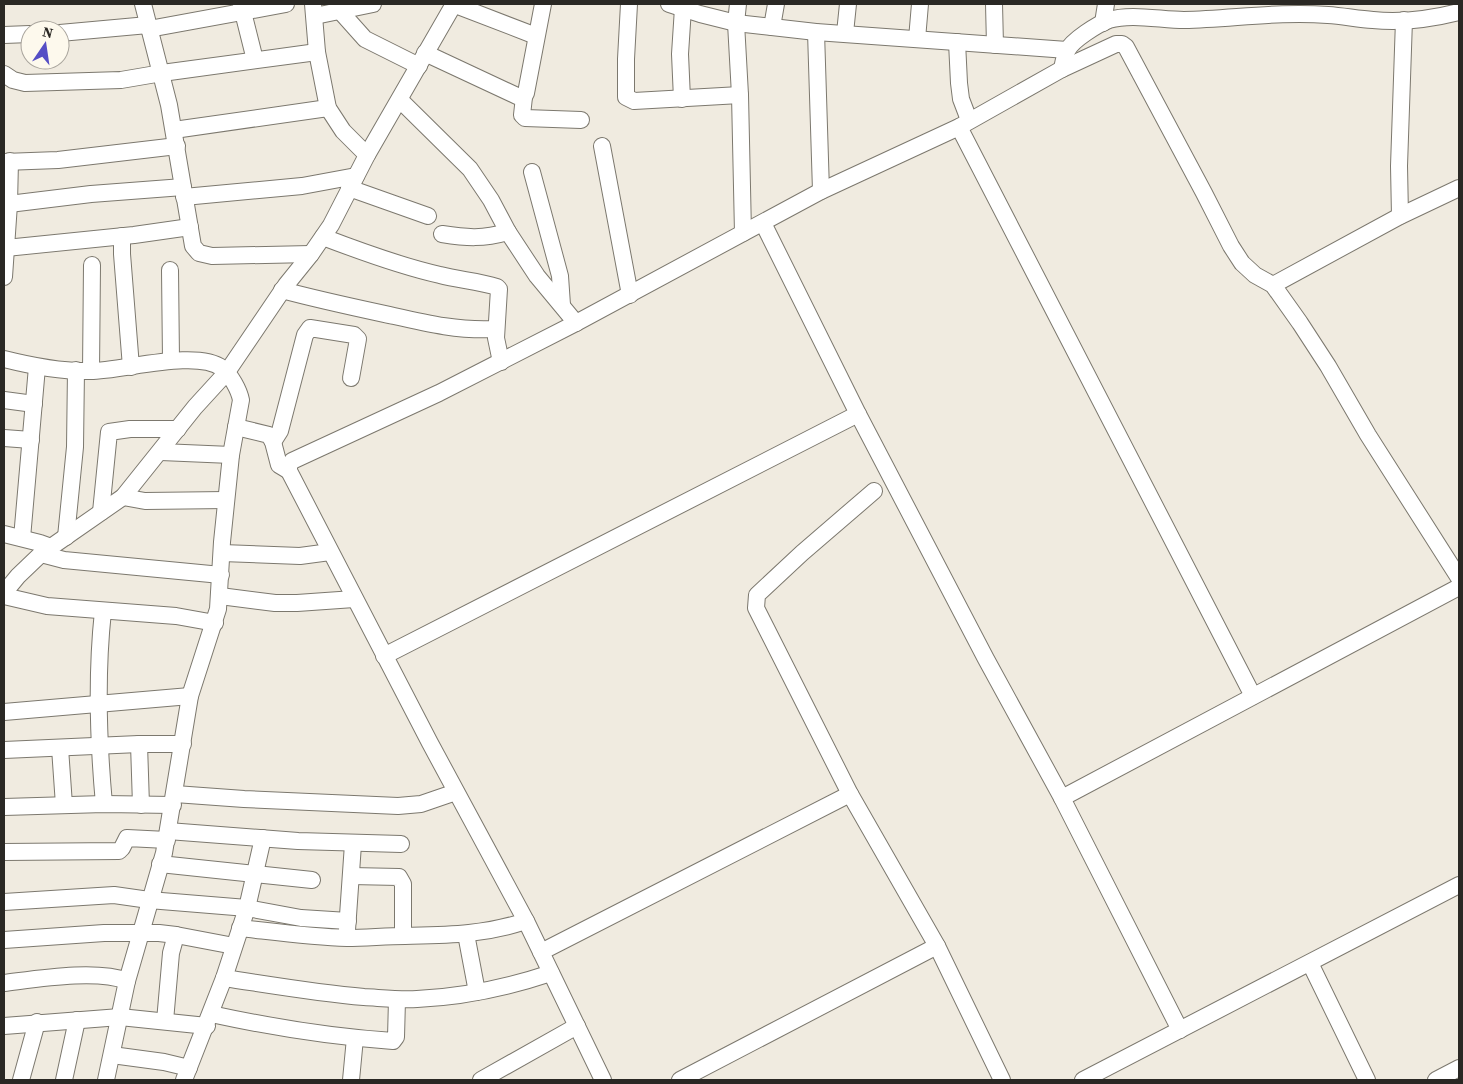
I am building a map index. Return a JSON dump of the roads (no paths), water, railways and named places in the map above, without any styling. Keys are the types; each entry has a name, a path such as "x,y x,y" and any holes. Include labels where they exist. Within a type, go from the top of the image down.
{"street":[{"path":"143,4 162,73 176,138 193,246 199,253 212,256 311,254"},
{"path":"70,32 149,27 242,8 277,4"},
{"path":"367,155 343,131 328,108 317,52 314,10 340,11 373,4"},
{"path":"215,623 176,616 47,606 5,590 46,551 123,497 227,372 282,290 311,254 335,218 367,155 454,4 536,36"},
{"path":"543,4 522,115 525,118 581,120"},
{"path":"629,4 625,68 626,97 634,100 740,95"},
{"path":"738,4 736,23 740,95 743,233"},
{"path":"772,27 776,4"},
{"path":"844,34 848,4"},
{"path":"917,39 920,4"},
{"path":"994,4 995,45"},
{"path":"1103,24 1106,4"},
{"path":"682,99 677,5 700,14 736,23 816,32 1067,50"},
{"path":"242,8 255,60"},
{"path":"340,11 365,39 524,97"},
{"path":"1062,69 1067,50 1075,41 1107,21 1166,11 1184,20 1328,14 1375,20 1404,20 1432,19 1459,12"},
{"path":"1400,216 1399,166 1404,20"},
{"path":"816,32 821,191"},
{"path":"4,35 20,34"},
{"path":"957,42 959,83 964,123 1253,696"},
{"path":"603,1080 526,921 384,656 289,471 292,461 439,393 576,323 821,191 964,123 1062,69 1116,44 1122,44 1126,47 1200,184 1231,246 1242,263 1255,275 1274,285 1328,366 1368,435 1459,578"},
{"path":"4,74 13,80 38,84 122,80 317,52"},
{"path":"400,100 470,169 537,276 576,323"},
{"path":"4,277 9,204 7,161 58,160 328,108"},
{"path":"602,146 630,294"},
{"path":"532,172 560,276 562,305"},
{"path":"9,204 91,194 184,192 353,182 428,216"},
{"path":"1274,285 1400,216 1459,188"},
{"path":"763,223 858,414 986,659 1062,798 1180,1030"},
{"path":"6,248 190,227"},
{"path":"442,234 472,238 490,237 508,232"},
{"path":"122,236 131,367"},
{"path":"323,237 402,266 442,276 497,286 496,345 500,362"},
{"path":"66,537 92,266"},
{"path":"170,270 171,360"},
{"path":"282,290 443,326 466,330 496,329"},
{"path":"274,442 280,431 305,336 310,328 354,336 358,339 351,378"},
{"path":"4,359 36,367 83,371 131,367 171,360 195,360 221,367 227,372 242,400 231,455 220,596 215,623 203,652 190,696 167,835 127,981 106,1080"},
{"path":"22,538 36,367"},
{"path":"4,400 34,404"},
{"path":"384,656 858,414"},
{"path":"236,427 269,436 274,442 279,465 289,471"},
{"path":"101,512 109,432 130,429 178,429"},
{"path":"4,438 31,440"},
{"path":"161,452 231,455"},
{"path":"874,491 757,595 756,608 850,794 936,946 1002,1080"},
{"path":"123,497 146,501 226,500"},
{"path":"4,534 22,538 64,560 221,575"},
{"path":"222,553 300,556 330,552"},
{"path":"1062,798 1459,587"},
{"path":"220,596 297,604 354,599"},
{"path":"103,611 98,664 99,746 104,804"},
{"path":"4,712 190,696"},
{"path":"139,744 141,805"},
{"path":"4,750 183,744"},
{"path":"60,748 64,805"},
{"path":"4,807 104,804 141,805 174,800 244,799 398,806 421,804 456,792"},
{"path":"541,952 850,794"},
{"path":"4,852 119,851 126,838 167,835 263,838 353,844 401,844"},
{"path":"112,1055 164,1062 186,1074 209,1020 247,908 263,838"},
{"path":"346,938 353,844"},
{"path":"160,864 312,880"},
{"path":"351,876 399,877 401,879 403,884 403,936"},
{"path":"1083,1080 1459,885"},
{"path":"4,902 114,895 149,900 247,908 301,918 348,921"},
{"path":"240,928 346,938 466,934 499,929 526,921"},
{"path":"4,940 104,933 176,934 234,946"},
{"path":"165,1021 171,953 176,934"},
{"path":"466,934 477,992"},
{"path":"680,1080 936,946"},
{"path":"1310,963 1367,1080"},
{"path":"224,978 314,992 397,1000 477,992 529,981 551,974"},
{"path":"4,983 94,975 127,981"},
{"path":"4,1026 120,1017 165,1021 209,1020 393,1041 395,1040 397,1000"},
{"path":"64,1080 78,1020"},
{"path":"21,1080 37,1022"},
{"path":"481,1080 577,1026"},
{"path":"351,1080 355,1038"},
{"path":"1436,1080 1459,1068"}]}
